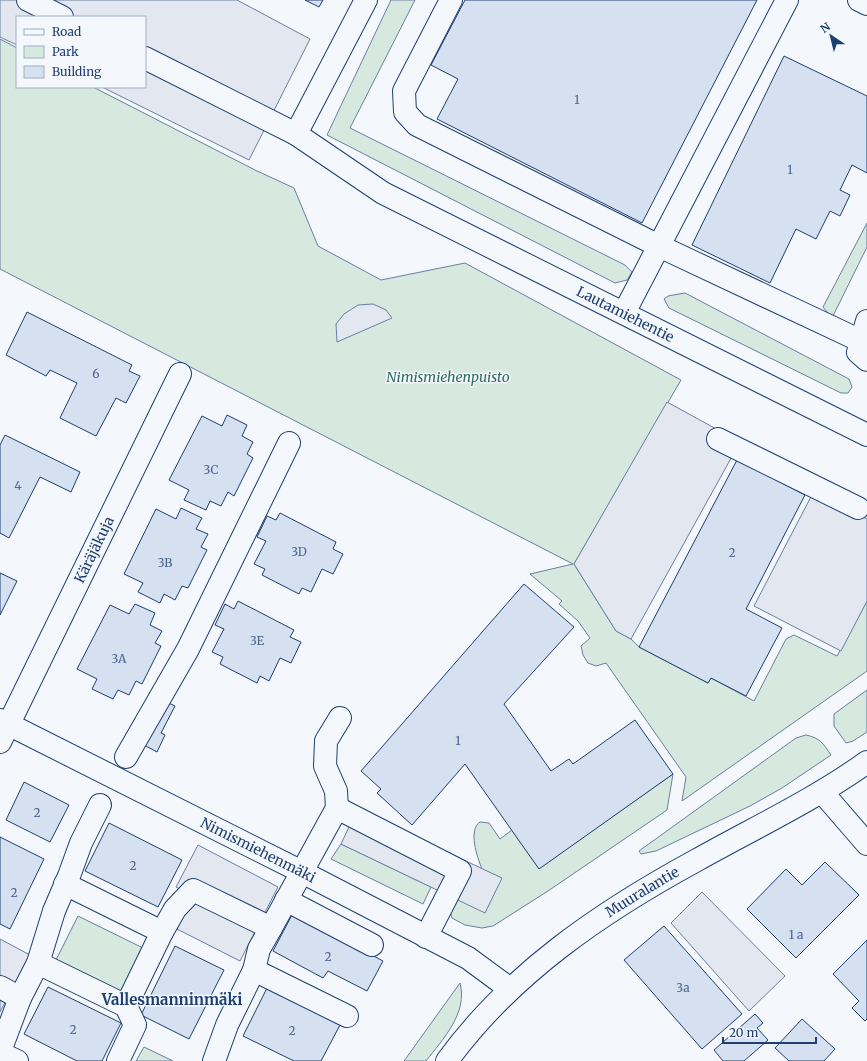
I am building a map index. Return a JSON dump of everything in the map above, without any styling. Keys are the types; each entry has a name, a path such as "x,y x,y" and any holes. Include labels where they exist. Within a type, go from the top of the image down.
{"street":[{"path":"28,0 60,16"},
{"path":"296,134 366,0"},
{"path":"451,0 404,92 404,112 418,126 659,246 865,341"},
{"path":"624,313 787,0"},
{"path":"859,0 867,4"},
{"name":"Lautamiehentie","path":"146,59 296,134 383,193 866,433"},
{"name":"Käräjäkuja","path":"3,729 180,374"},
{"path":"718,440 858,508"},
{"path":"126,757 188,648 289,443"},
{"path":"222,1058 227,1025 254,970 259,949 337,808 336,791 324,766 326,741 340,718"},
{"name":"Nimismiehenmäki","path":"3,729 302,872 468,958 510,989"},
{"name":"Muuralantie","path":"448,1061 459,1045 510,989 544,959 604,916 695,861 822,792 867,762"},
{"path":"822,792 867,844"},
{"path":"17,1061 0,1052 20,998 38,963 54,911 81,843 100,805"},
{"path":"337,808 460,871 426,937"},
{"path":"65,884 162,932"},
{"path":"126,1006 174,909 193,890 271,928"},
{"path":"286,900 372,945"},
{"path":"38,963 126,1006 135,1025 118,1061"},
{"path":"254,970 348,1016"},
{"path":"0,987 20,998"}],"green space":[{"path":"391,0 415,0 350,128 625,265 632,272 627,280 615,283 327,135"},
{"name":"Nimismiehenpuisto","path":"0,39 16,47 16,88 95,88 255,170 294,188 318,246 381,280 465,263 681,380 574,564 616,631 631,639 639,647 708,683 711,678 754,701 786,639 794,635 837,656 867,601 867,671 682,801 686,777 606,663 596,666 588,663 583,655 581,646 590,638 578,621 559,604 562,601 530,574 573,564 0,269"},
{"path":"867,223 867,247 832,318 823,307"},
{"path":"685,293 849,379 852,387 848,393 841,393 669,308 664,299 668,296"},
{"path":"867,690 867,732 853,741 846,743 834,726 834,714"},
{"path":"806,735 821,742 831,755 782,788 750,806 656,851 641,854 639,851 796,738"},
{"path":"673,774 667,810 548,891 493,926 482,928 465,925 452,918 450,912 456,899 501,878 482,869 480,864 474,837 476,826 480,822 489,823 500,839 512,830 539,868"},
{"path":"341,844 431,887 423,904 331,859"},
{"path":"78,916 143,948 121,992 56,960"},
{"path":"460,983 462,994 460,1005 457,1015 446,1035 426,1061 404,1061"},
{"path":"144,1047 173,1061 136,1061"}],"shaded area":[{"path":"0,0 237,0 310,39 249,160 104,88 146,88 146,16 16,16 16,45 0,37"},
{"path":"373,304 386,310 392,318 337,342 336,324 344,314 358,305"},
{"path":"667,402 740,442 631,639 616,631 574,564"},
{"path":"814,491 867,519 867,601 841,651 754,606"},
{"path":"357,810 502,878 485,913 341,844"},
{"path":"198,845 278,887 240,961 177,929 193,896 176,887"},
{"path":"702,892 785,976 749,1011 671,923"},
{"path":"0,939 30,955 0,1012"}],"building":[{"path":"305,0 323,0 319,7"},
{"path":"465,0 757,0 642,223 437,119 458,79 431,65"},
{"path":"784,56 867,96 867,173 852,165 840,190 850,195 840,216 830,211 816,239 796,229 770,283 692,245"},
{"path":"27,312 132,365 129,371 140,376 126,403 116,398 96,436 60,418 77,383 50,370 46,376 6,355"},
{"path":"227,415 247,425 242,436 253,442 247,454 253,458 234,496 228,492 221,506 210,501 206,510 184,500 189,490 169,480 202,416 222,426"},
{"path":"5,435 80,472 71,492 40,477 9,538 0,533 0,445"},
{"path":"737,460 805,495 746,609 782,628 746,696 711,678 708,683 639,647"},
{"path":"181,508 202,518 196,529 208,534 201,547 207,550 188,588 182,586 175,600 164,594 160,603 138,592 143,583 124,574 156,509 176,519"},
{"path":"280,513 336,542 333,549 343,554 333,574 322,569 311,592 302,588 299,594 262,575 265,569 254,564 266,541 257,537 267,516 276,520"},
{"path":"0,573 17,581 0,615"},
{"path":"524,584 574,627 504,704 551,771 569,759 573,764 635,720 673,774 539,869 465,764 412,825 377,793 381,789 361,771"},
{"path":"238,601 294,630 290,637 301,642 291,663 280,658 269,681 260,676 257,683 220,664 223,657 212,652 224,629 215,625 225,604 234,609"},
{"path":"135,604 155,613 150,625 162,631 155,643 161,646 142,684 136,681 129,695 118,690 113,699 92,689 97,679 77,669 110,605 129,614"},
{"path":"160,699 175,706 161,733 165,735 157,752 142,744"},
{"path":"24,782 69,805 50,842 6,820"},
{"path":"109,823 182,860 158,907 85,871"},
{"path":"0,837 44,859 10,929 0,924"},
{"path":"825,862 859,895 796,958 747,909 786,869 802,885"},
{"path":"293,913 383,961 367,991 328,971 323,978 273,951"},
{"path":"664,926 742,1014 702,1049 624,960"},
{"path":"867,940 867,1019 865,1021 852,1008 859,1001 833,974"},
{"path":"175,946 224,970 189,1039 141,1015"},
{"path":"48,987 121,1023 102,1061 77,1061 24,1034"},
{"path":"267,988 340,1025 321,1061 294,1061 243,1036"},
{"path":"755,1014 763,1023 757,1028 768,1040 744,1061 723,1061 714,1050"},
{"path":"802,1019 835,1049 824,1061 789,1061 775,1048"}],"district":[{"name":"Vallesmanninmäki","path":"172,999"}]}
